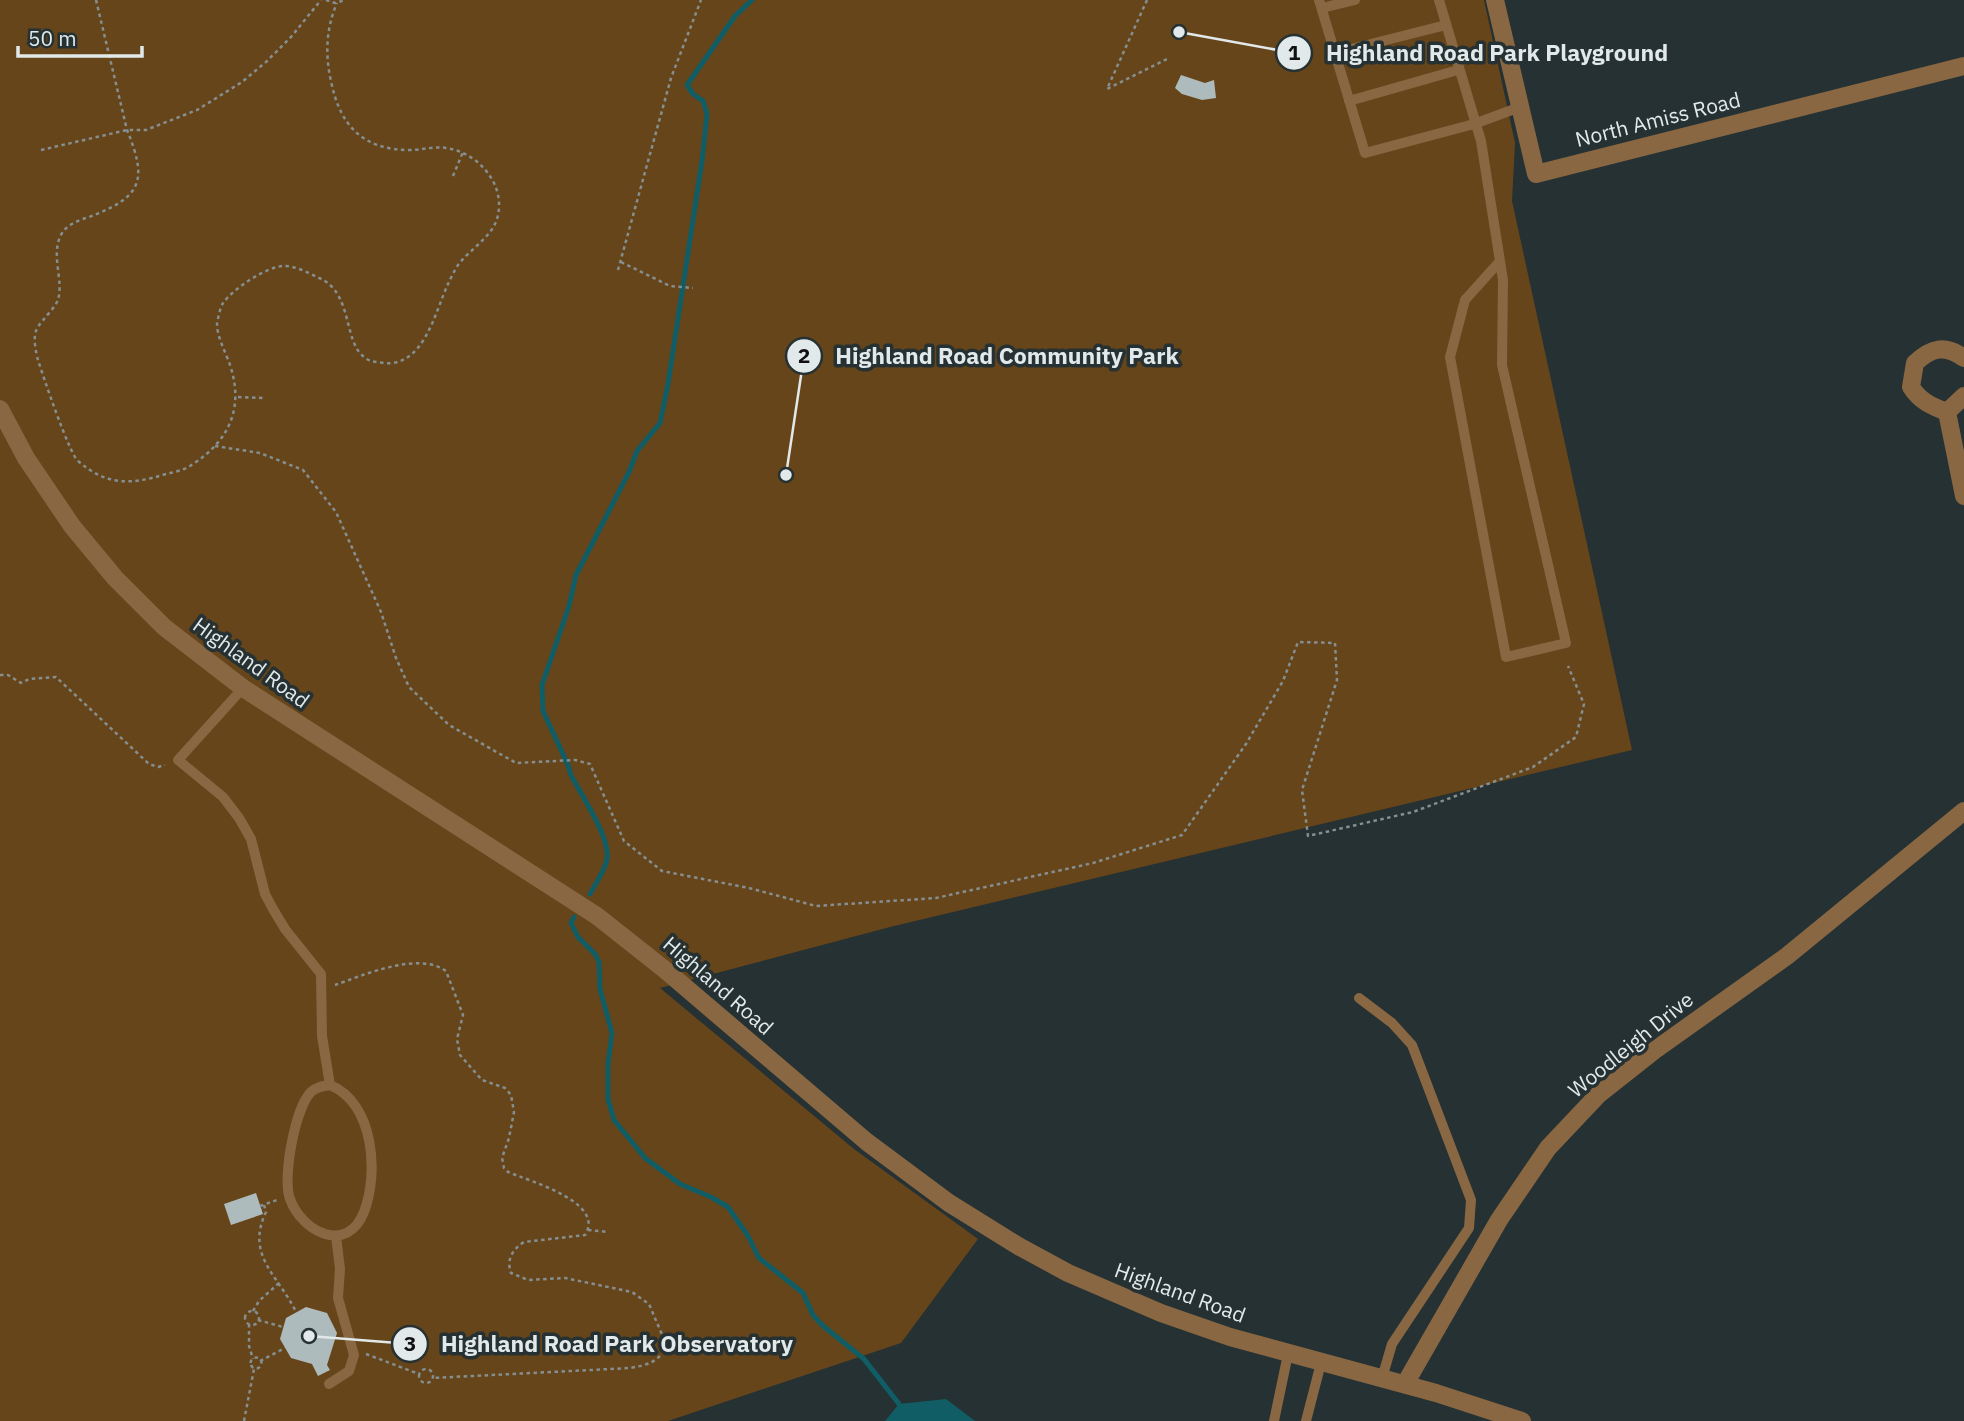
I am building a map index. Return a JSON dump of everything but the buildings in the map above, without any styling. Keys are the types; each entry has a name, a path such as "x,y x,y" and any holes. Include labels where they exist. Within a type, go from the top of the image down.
{"street":[{"name":"North Amiss Road","path":"1495,0 1536,174 1964,66"},
{"path":"1947,411 1929,405 1917,396 1911,387 1914,363 1932,349 1943,348 1964,358"},
{"path":"1947,411 1964,396"},
{"name":"Highland Road","path":"0,409 48,492 115,578 164,627 243,688 597,916 664,969 867,1142 969,1216 1020,1248 1132,1302 1195,1326 1288,1354 1405,1384 1522,1421"},
{"path":"1947,411 1964,496"},
{"name":"Woodleigh Drive","path":"1405,1384 1506,1210 1548,1148 1598,1095 1787,956 1964,811"}],"lane":[{"path":"1355,0 1321,4 1364,153 1474,124 1520,107"},
{"path":"1439,0 1480,141 1500,261 1503,280 1502,365 1566,643 1506,657 1450,356 1465,300 1500,261"},
{"path":"1335,53 1446,25"},
{"path":"1349,101 1458,70"},
{"path":"243,688 178,761 223,797 239,818 251,839 265,894 285,929 321,974 322,1037 330,1085"},
{"path":"1359,998 1392,1023 1412,1045 1471,1200 1469,1228 1392,1343 1382,1378"},
{"path":"330,1085 351,1098 364,1117 369,1134 368,1195 361,1219 351,1232 337,1236 316,1231 297,1212 286,1187 290,1145 305,1099 311,1091 330,1085"},
{"path":"329,1384 349,1371 354,1350 338,1298 340,1269 337,1236"},
{"path":"1274,1421 1288,1354"},
{"path":"1306,1421 1321,1363"}],"path":[{"path":"96,0 127,130 135,149 140,178 134,190 124,199 112,207 75,222 58,240 56,258 59,300 35,332 37,357 75,458 103,477 120,484 151,479 190,467 223,437 238,397 232,369 217,327 221,305 238,288 272,269 285,266 326,281 342,302 354,341 365,359 391,364 399,362 418,348 458,266 493,229 500,201 496,185 483,167 464,152 448,148 413,150 386,147 370,143 353,131 339,109 328,69 328,35 337,3"},
{"path":"41,150 127,130 146,130 175,120 242,82 282,48 324,0 337,3 345,0"},
{"path":"618,270 671,78 701,0"},
{"path":"1147,0 1107,89 1169,58"},
{"path":"453,176 464,152"},
{"path":"621,262 670,286 693,288"},
{"path":"238,397 263,398"},
{"path":"215,446 260,453 303,470 336,512 382,612 396,658 409,687 449,725 516,763 575,760 590,764 624,841 662,872 748,888 816,906 936,898 1093,863 1182,835 1247,744 1283,681 1298,642 1335,643 1337,680 1302,790 1308,836 1413,812 1534,767 1576,737 1584,704 1568,666"},
{"path":"0,675 8,675 21,683 29,679 56,677 149,764 158,767 178,761"},
{"path":"322,990 396,966 433,965 446,971 463,1015 457,1039 460,1055 482,1080 505,1088 511,1095 514,1112 502,1158 504,1168 576,1202 588,1218 588,1230"},
{"path":"289,1195 262,1205 267,1212 262,1221 258,1246 261,1257 296,1312"},
{"path":"419,1374 424,1383 431,1382 433,1378 630,1368 654,1362 660,1357 666,1344 649,1304 639,1295 623,1289 570,1279 528,1280 511,1273 511,1255 524,1242 580,1237 588,1230 609,1232"},
{"path":"253,1311 259,1301 279,1283"},
{"path":"246,1312 257,1312 258,1320 257,1324 249,1324 244,1319 246,1312"},
{"path":"258,1320 283,1327"},
{"path":"249,1324 248,1339 253,1359 250,1364 254,1368"},
{"path":"260,1361 285,1348"},
{"path":"354,1350 419,1374"},
{"path":"253,1359 258,1358 260,1361"},
{"path":"254,1368 260,1367 260,1361"},
{"path":"244,1421 254,1368"},
{"path":"419,1374 427,1369 433,1373 433,1378"}],"shaded area":[{"path":"0,0 1484,0 1515,143 1512,201 1632,750 890,927 660,988 854,1149 978,1239 901,1343 668,1421 0,1421"}],"water":[{"path":"946,1399 975,1421 885,1421 899,1404"}],"waterway":[{"path":"590,894 604,868 607,850 600,828 571,775 543,711 542,685 569,606 576,575 637,451 660,423 702,161 707,114 703,101 693,94 687,85 735,16 752,0"},
{"path":"574,917 571,923 578,937 599,962 600,989 612,1033 608,1064 608,1099 614,1120 645,1158 680,1184 728,1207 759,1258 803,1293 813,1315 864,1359 899,1404"}],"place":[{"name":"Highland Road Park Playground","path":"1179,32"},
{"name":"Highland Road Community Park","path":"786,475"},
{"name":"Highland Road Park Observatory","path":"309,1336"}]}
